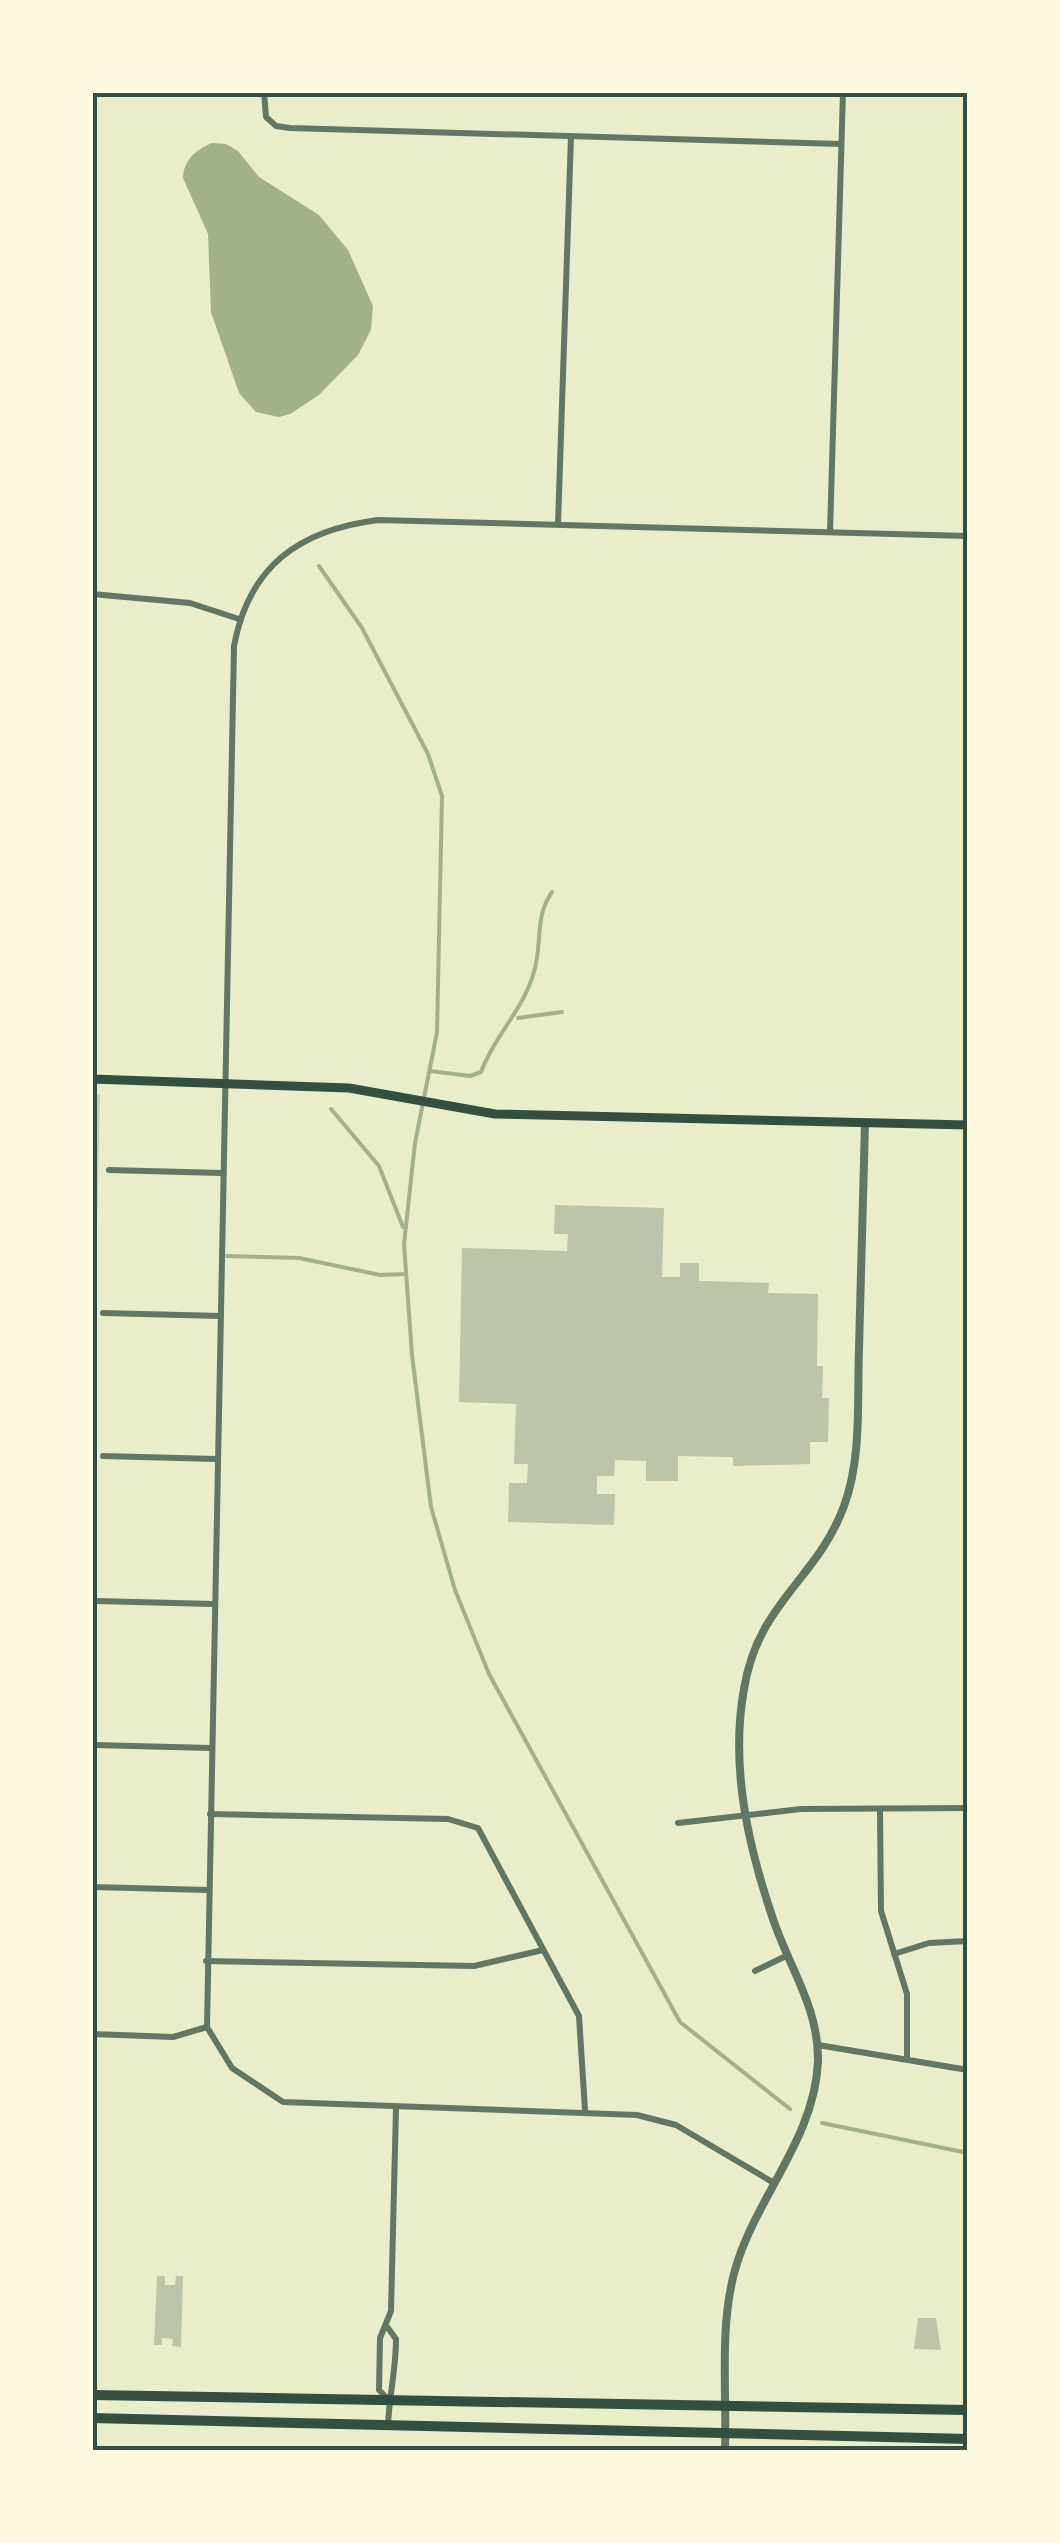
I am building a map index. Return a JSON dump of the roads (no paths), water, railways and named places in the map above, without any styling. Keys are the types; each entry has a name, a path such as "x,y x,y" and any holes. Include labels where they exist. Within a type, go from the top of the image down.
{"main road":[{"path":"92,1079 225,1082 401,1095 495,1114 968,1124"},
{"path":"92,2395 968,2410"},
{"path":"92,2418 968,2440"}],"street":[{"path":"264,92 266,117 276,126 290,128 841,144"},
{"path":"830,532 842,92"},
{"path":"558,524 571,136"},
{"path":"774,2183 676,2125 637,2115 585,2110 396,2108 283,2102 232,2068 207,2027 234,646 248,596 267,571 299,542 339,524 378,520 968,536"},
{"path":"92,594 190,603 239,619"},
{"path":"725,2450 728,2316 734,2270 810,2108 818,2044 810,2005 788,1956 743,1814 742,1694 755,1643 767,1619 821,1552 849,1488 857,1407 864,1122"},
{"path":"108,1170 221,1173"},
{"path":"103,1313 220,1316"},
{"path":"104,1456 216,1459"},
{"path":"96,1600 214,1604"},
{"path":"94,1745 210,1748"},
{"path":"678,1823 743,1814 968,1808"},
{"path":"880,1810 881,1912 910,2012 907,2059"},
{"path":"210,1814 448,1819 478,1828 580,2016 585,2110"},
{"path":"92,1887 208,1890"},
{"path":"894,1954 929,1943 968,1940"},
{"path":"206,1961 474,1966 543,1950"},
{"path":"755,1971 788,1956"},
{"path":"92,2034 174,2037 207,2027"},
{"path":"818,2044 968,2070"},
{"path":"389,2400 379,2390 380,2338 388,2328 396,2108"},
{"path":"388,2328 396,2339 396,2388 389,2400 388,2426"}],"waterway":[{"path":"319,566 362,628 428,754 442,796 437,1032 415,1143 404,1244 412,1355 431,1507 455,1590 489,1674 680,2022 790,2109"},
{"path":"430,1071 470,1076 481,1072 530,983 543,910 552,892"},
{"path":"518,1018 562,1012"},
{"path":"331,1109 379,1166 403,1227"},
{"path":"227,1256 299,1258 380,1275 406,1274"},
{"path":"822,2123 968,2153"}]}
